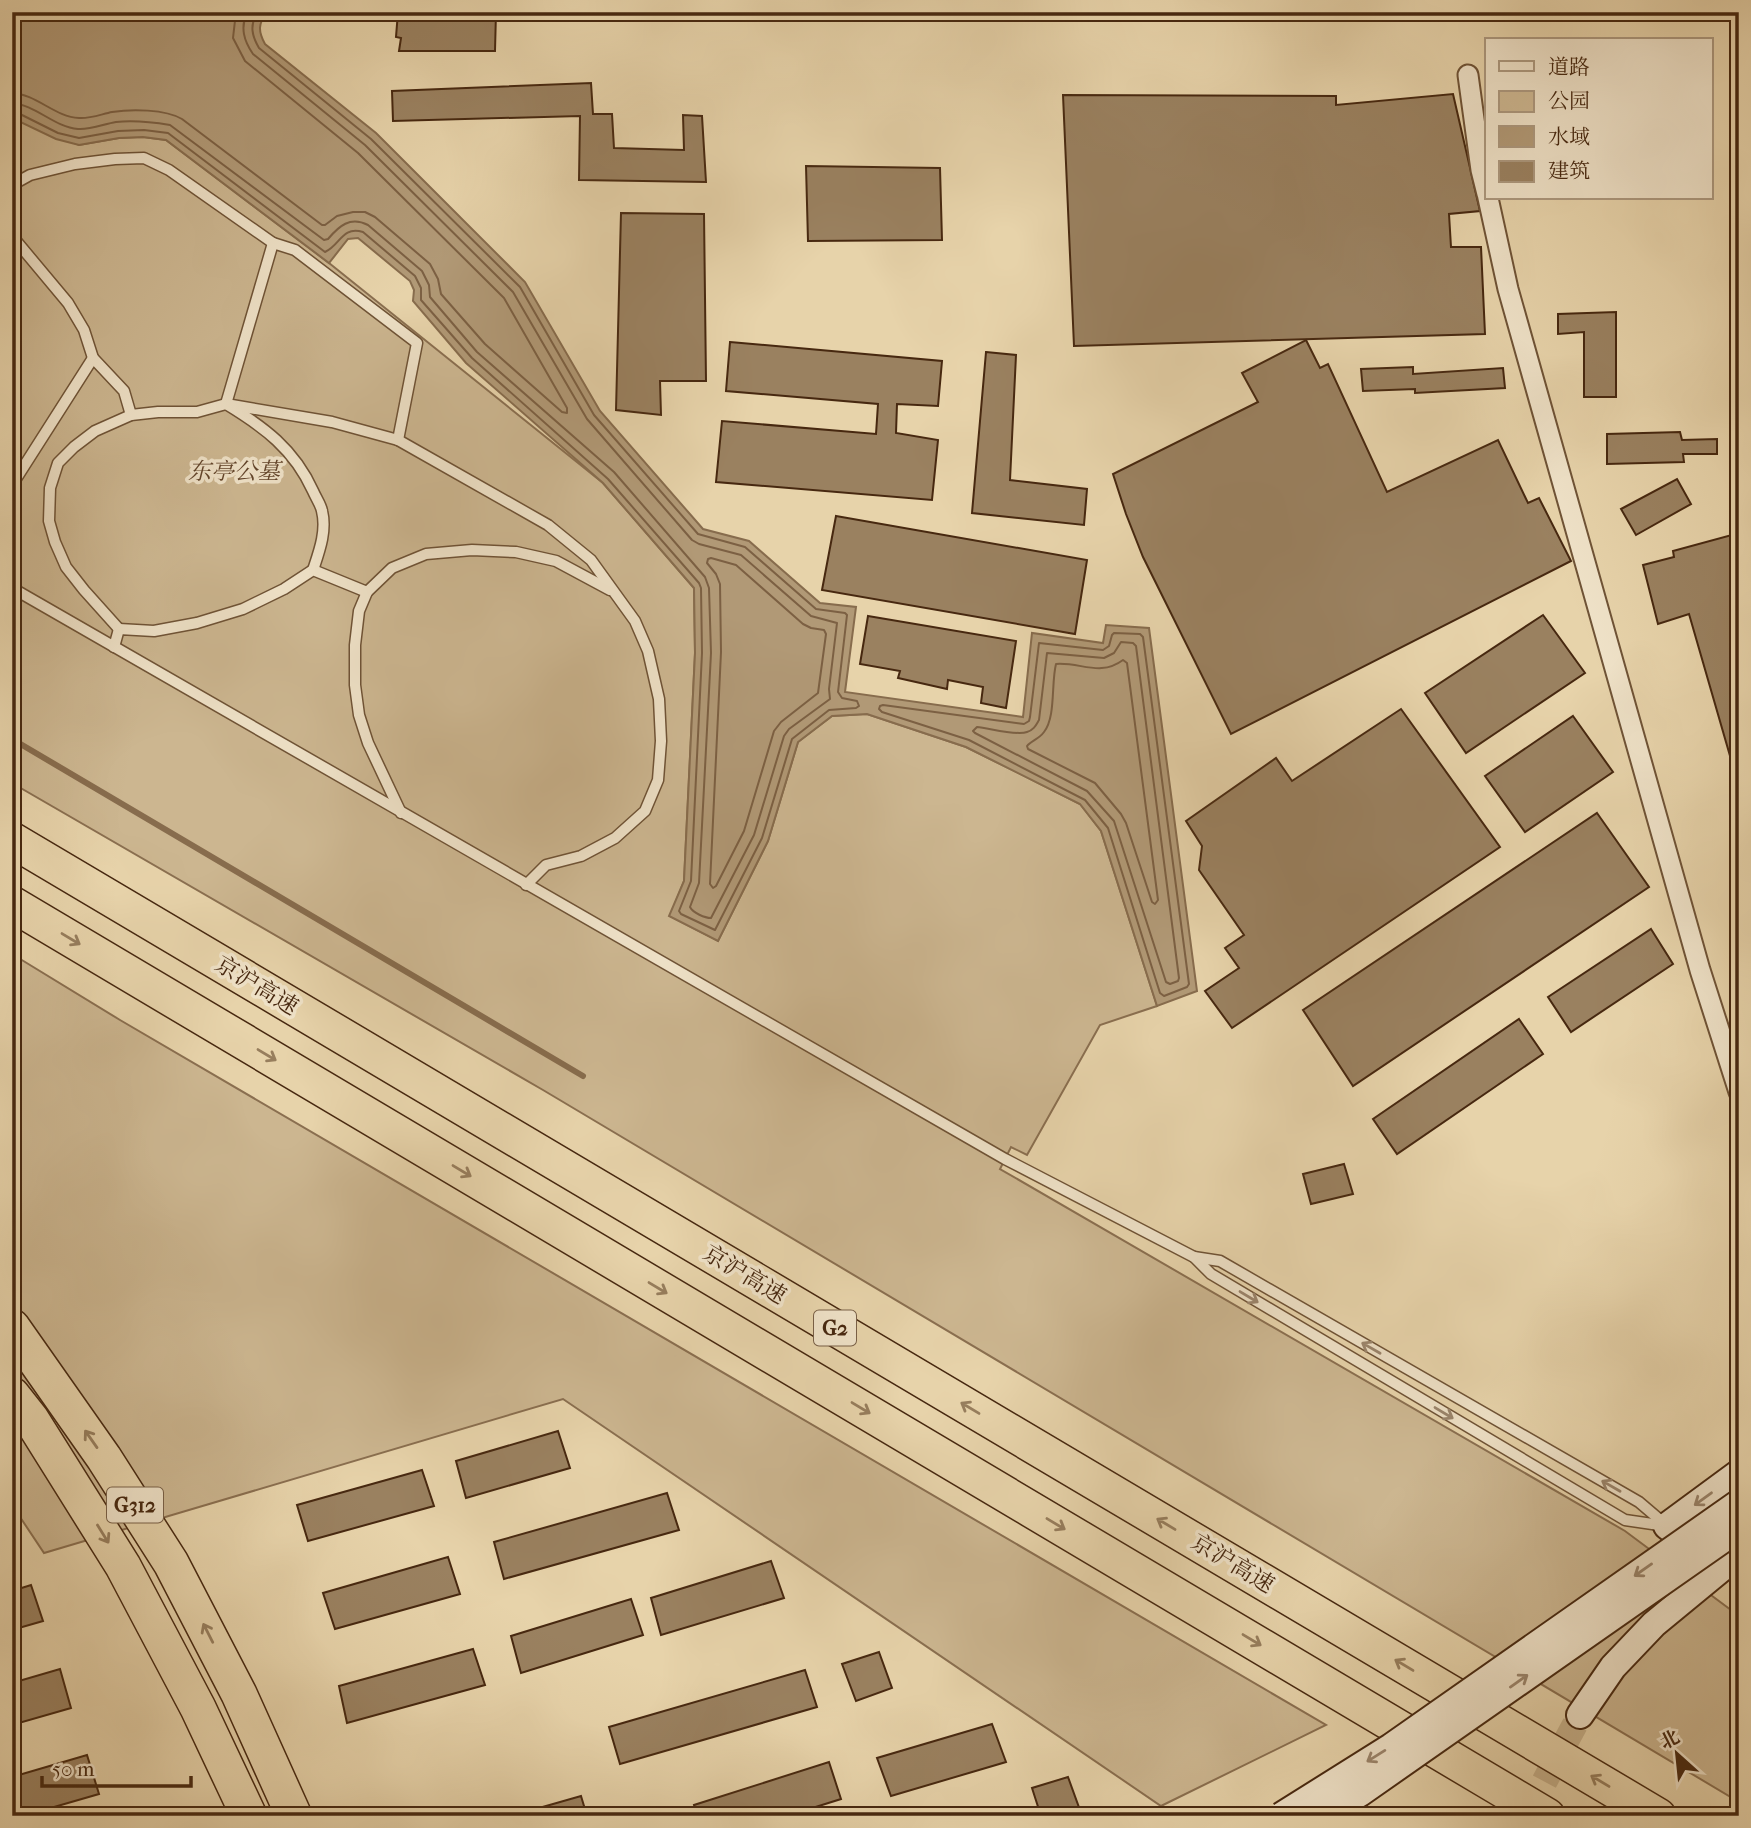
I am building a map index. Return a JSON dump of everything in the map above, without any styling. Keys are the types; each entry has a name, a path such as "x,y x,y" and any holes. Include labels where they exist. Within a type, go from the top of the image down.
{"highway":[{"name":"京沪高速","path":"12,840 1658,1816"},
{"name":"G2","path":"12,904 1547,1816"},
{"name":"G312","path":"12,1327 104,1458 171,1563 239,1694 294,1816"},
{"name":"G312","path":"12,1395 31,1419 123,1566 198,1708 249,1816"}],"main road":[{"path":"1580,1715 1613,1667 1654,1624 1730,1561 1667,1526 1739,1473"},
{"path":"1280,1816 1391,1747 1739,1503"},
{"path":"1321,1816 1360,1793 1739,1528"}],"street":[{"path":"1468,75 1485,187"},
{"path":"1488,200 1508,289 1696,957 1739,1092"}],"lane":[{"path":"12,185 30,175 75,164 144,158 169,170 273,243 295,250 417,343 398,440"},
{"path":"12,236 68,303 84,330 93,358 124,391 131,415"},
{"path":"226,404 273,243"},
{"path":"12,485 93,358"},
{"path":"226,404 258,424 282,445 307,480 322,512 322,540 313,570 284,589 243,610 154,631 119,629 66,567 55,542 49,521 50,488 58,463 95,431 131,415 197,412 226,404 332,422 398,440 548,525 591,560 635,621 649,651 660,699 658,780 645,811 615,838 582,856 546,865 526,884"},
{"path":"401,813 368,743 359,715 355,685 355,645 359,611 367,592 392,568 426,554 472,550 516,552 556,561 614,592"},
{"path":"313,570 367,592"},
{"path":"12,588 1005,1159 1194,1257 1211,1274 1625,1520 1667,1526"},
{"path":"114,647 119,629"},
{"path":"1194,1257 1220,1261 1639,1502 1667,1526"}],"green space":[{"name":"东亭公墓","path":"12,117 79,145 119,138 166,140 329,263 603,483 694,588 695,653 684,881 670,916 718,941 768,841 798,742 832,716 867,714 966,747 1080,804 1101,831 1157,1006 1100,1025 1027,1155 1011,1147 1000,1169 1625,1531 1739,1616 1739,1802 543,1090 12,783"},
{"path":"12,954 120,1020 1326,1725 1161,1806 563,1399 44,1553 12,1505"}],"water":[{"path":"12,12 267,12 260,28 265,44 376,133 525,282 600,411 703,529 749,541 820,603 856,607 845,692 1023,717 1032,633 1103,643 1106,625 1149,628 1197,991 1157,1006 1101,831 1080,804 966,747 867,714 832,716 798,742 768,841 718,941 669,916 684,881 695,653 694,588 603,483 466,363 413,301 414,290 410,281 358,238 348,239 329,263 166,140 119,138 79,145 56,139 14,119"}],"building":[{"path":"398,12 496,12 495,51 399,51 401,38 396,37"},
{"path":"591,83 593,114 612,114 614,148 684,150 683,115 702,116 706,182 579,180 580,116 393,121 392,91"},
{"path":"1453,94 1480,211 1449,214 1451,247 1481,247 1485,334 1074,346 1063,95 1336,96 1336,105"},
{"path":"806,166 940,168 942,240 808,241"},
{"path":"621,213 704,214 706,381 660,381 661,415 616,410"},
{"path":"1616,312 1616,397 1584,397 1584,332 1558,334 1558,314"},
{"path":"1306,340 1320,368 1328,364 1387,492 1498,440 1528,503 1539,498 1571,561 1231,734 1143,557 1113,474 1258,402 1242,373"},
{"path":"730,342 942,361 938,406 897,404 896,433 938,440 932,500 716,482 722,421 876,434 878,404 726,391"},
{"path":"986,352 1016,355 1010,480 1087,489 1084,525 972,513"},
{"path":"1413,367 1413,374 1503,368 1505,388 1415,393 1415,389 1363,391 1361,369"},
{"path":"1680,432 1682,440 1717,439 1717,454 1683,454 1684,462 1607,464 1607,434"},
{"path":"1677,479 1691,504 1636,535 1621,509"},
{"path":"836,516 1087,560 1075,634 822,590"},
{"path":"1739,533 1739,787 1689,614 1658,624 1643,565 1674,557 1673,551"},
{"path":"1543,615 1585,673 1466,753 1425,693"},
{"path":"868,616 1016,641 1006,708 981,703 983,687 948,680 947,689 898,678 900,671 860,664"},
{"path":"1401,709 1500,847 1232,1028 1205,991 1239,968 1225,948 1244,935 1199,870 1202,846 1186,821 1276,758 1292,781"},
{"path":"1573,716 1613,772 1525,832 1485,776"},
{"path":"1597,813 1649,887 1353,1086 1303,1010"},
{"path":"1651,929 1673,964 1571,1032 1548,997"},
{"path":"1519,1019 1543,1054 1397,1154 1373,1119"},
{"path":"1344,1164 1353,1194 1311,1204 1303,1174"},
{"path":"558,1431 570,1468 466,1498 456,1461"},
{"path":"422,1470 434,1506 308,1541 297,1505"},
{"path":"667,1493 679,1530 504,1579 494,1542"},
{"path":"448,1557 460,1594 335,1629 323,1593"},
{"path":"771,1561 784,1598 661,1635 651,1598"},
{"path":"31,1585 43,1621 12,1630 12,1591"},
{"path":"631,1599 643,1635 521,1673 511,1636"},
{"path":"473,1649 485,1685 347,1723 339,1686"},
{"path":"879,1652 892,1688 856,1701 842,1664"},
{"path":"60,1669 71,1708 12,1725 12,1683"},
{"path":"805,1670 817,1707 620,1764 609,1727"},
{"path":"992,1724 1006,1762 891,1796 877,1758"},
{"path":"87,1755 99,1794 23,1816 12,1816 12,1777"},
{"path":"829,1762 841,1799 787,1816 697,1816 694,1805"},
{"path":"1068,1777 1081,1813 1073,1816 1041,1816 1032,1788"},
{"path":"581,1796 587,1816 511,1816"}],"waterway":[{"path":"12,739 583,1076"}],"tunnel":[{"path":"1526,1816 1580,1715"}]}
